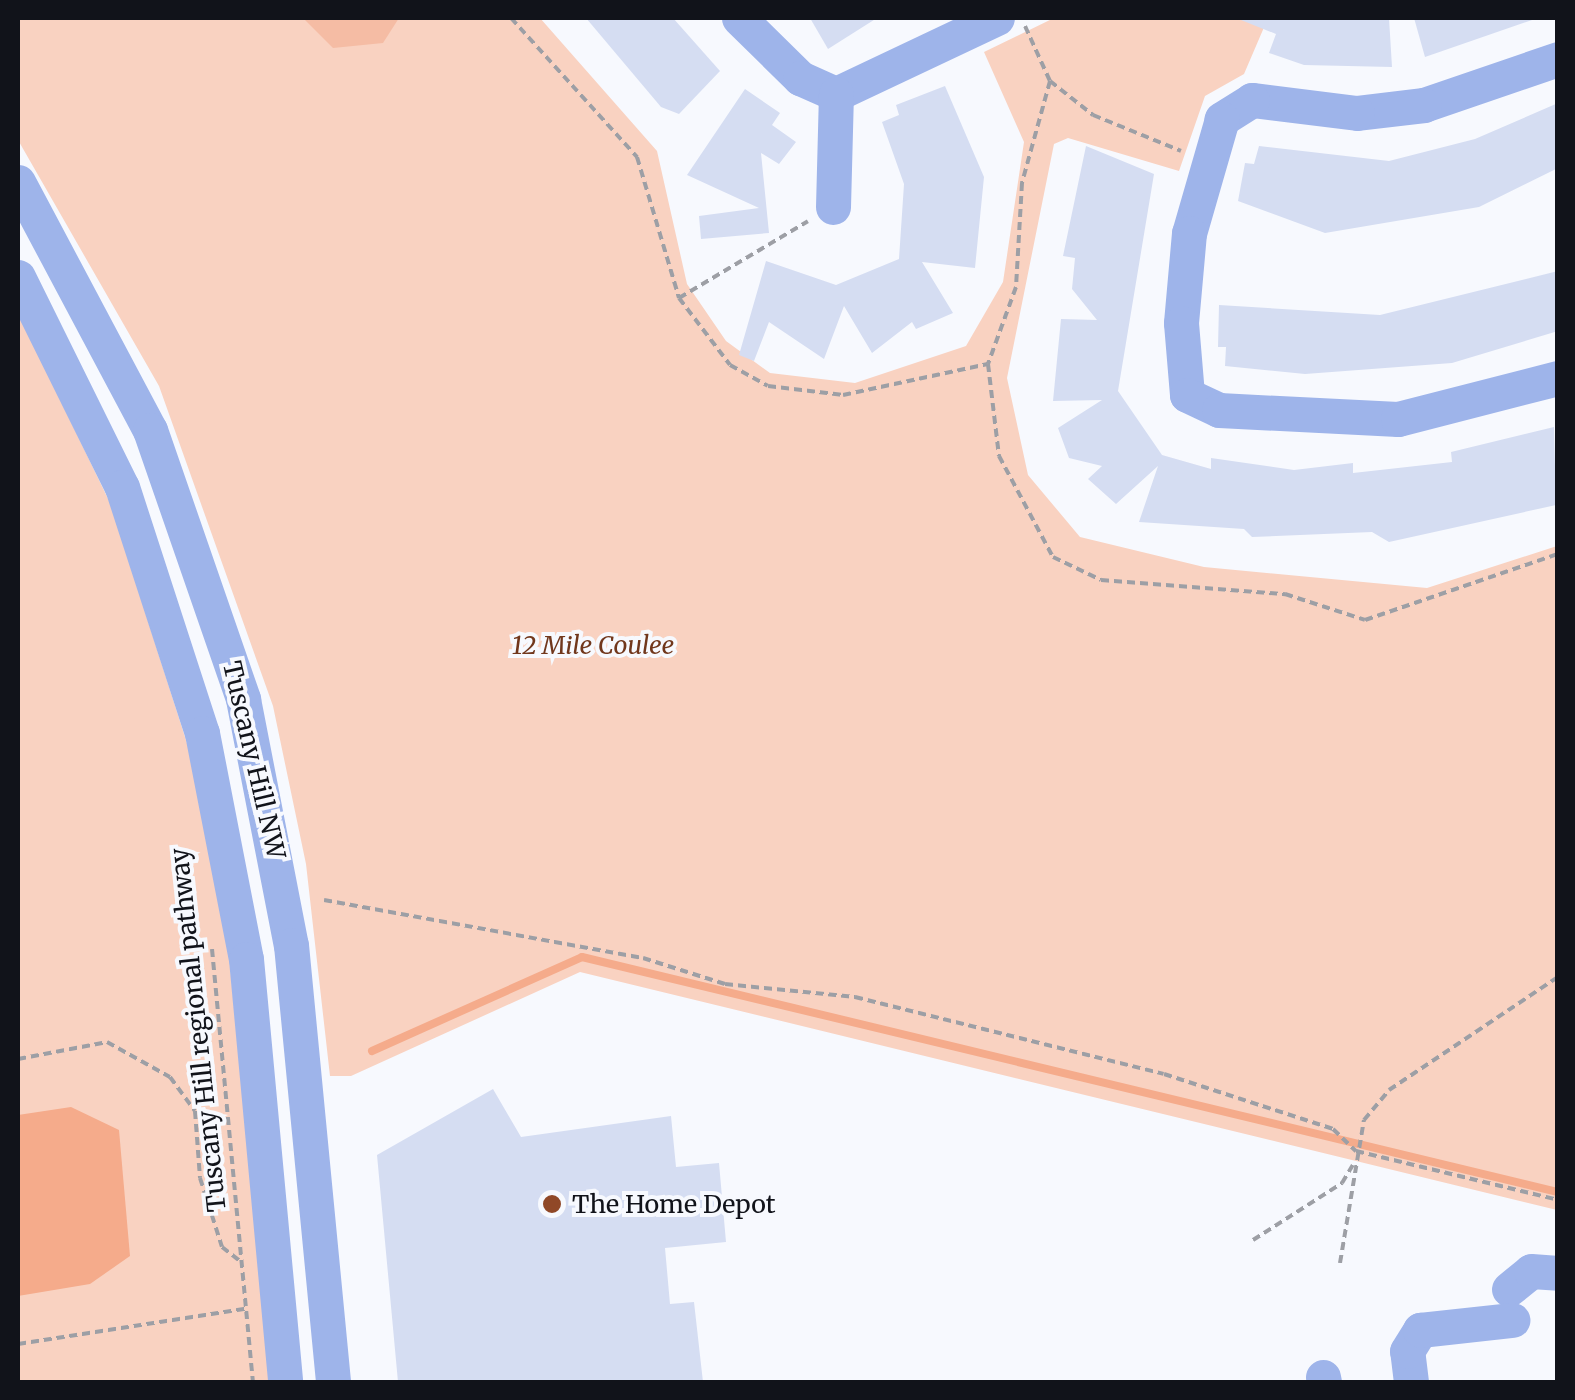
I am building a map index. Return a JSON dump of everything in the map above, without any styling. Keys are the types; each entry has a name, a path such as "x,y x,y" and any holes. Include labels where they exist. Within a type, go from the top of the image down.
{"street":[{"path":"739,18 786,67 836,94"},
{"path":"836,94 997,18"},
{"path":"1558,59 1390,110 1252,100 1222,119 1209,160 1182,293 1186,395 1219,410 1366,421 1558,378"},
{"path":"833,206 836,94"},
{"name":"Tuscany Hill NW","path":"18,182 150,430 243,699 291,946 334,1382"},
{"name":"Tuscany Hill NW","path":"18,278 122,487 202,733 246,959 286,1382"},
{"path":"1411,1382 1407,1351 1420,1330 1511,1304 1531,1270 1558,1272"}],"path":[{"path":"510,18 637,157 678,298 712,348 768,386 843,395 988,364"},
{"path":"1021,18 1050,81 1130,134 1209,160"},
{"path":"1050,81 1022,183 1016,288 988,364 995,440 1010,484 1043,546 1084,577 1285,594 1374,620 1558,554"},
{"path":"678,298 833,206"},
{"path":"324,900 643,958 725,984 855,997 1182,1079 1333,1129 1356,1152 1558,1200"},
{"name":"Tuscany Hill regional pathway","path":"211,941 253,1382"},
{"path":"1340,1262 1364,1120 1390,1090 1558,977"},
{"path":"18,1059 107,1042 170,1077 194,1111 217,1234 240,1261"},
{"path":"1253,1240 1342,1183 1356,1161"},
{"path":"18,1344 246,1309"}],"green space":[{"name":"12 Mile Coulee","path":"18,18 540,18 657,151 687,284 726,341 770,373 855,383 966,346 1003,282 1024,142 984,52 1054,18 1268,18 1244,74 1205,96 1179,171 1068,138 1054,144 1007,378 1028,475 1080,537 1204,567 1427,588 1557,546 1557,1210 580,972 351,1076 330,1076 306,864 273,706 159,386 18,140"},
{"path":"18,312 111,505 200,784 224,903 270,1382 18,1382"}],"shaded area":[{"path":"303,18 399,18 383,43 333,48"},
{"path":"71,1107 119,1130 130,1256 90,1284 18,1296 18,1115"}],"building":[{"path":"586,18 673,18 720,71 679,114 661,107"},
{"path":"810,18 877,18 828,49"},
{"path":"1236,18 1389,18 1392,67 1304,65 1269,53 1276,34"},
{"path":"1414,18 1535,18 1535,19 1425,57"},
{"path":"945,86 984,177 975,268 922,262 953,313 916,329 912,322 872,353 844,306 824,359 769,322 754,361 739,355 766,261 836,285 899,259 904,184 882,122 899,115 896,105"},
{"path":"745,89 780,113 772,125 796,142 779,164 761,153 769,233 701,239 699,216 759,208 687,175"},
{"path":"1558,103 1558,168 1479,207 1325,233 1238,201 1245,163 1254,164 1259,146 1389,161 1475,139"},
{"path":"1086,146 1154,174 1118,391 1162,455 1211,469 1211,458 1294,470 1353,463 1353,473 1452,462 1451,452 1554,427 1556,505 1389,542 1372,532 1252,537 1244,529 1139,522 1158,466 1116,504 1088,479 1102,466 1069,458 1058,428 1102,400 1053,401 1061,319 1097,320 1072,289 1075,258 1063,256"},
{"path":"1558,271 1558,331 1452,363 1305,374 1225,366 1226,347 1218,347 1219,305 1380,315"},
{"name":"The Home Depot","path":"493,1089 521,1137 671,1116 676,1167 719,1163 726,1242 665,1248 670,1304 694,1302 703,1382 398,1382 377,1155"}],"waterway":[{"path":"372,1051 582,957 1558,1192"}],"place":[{"name":"The Home Depot","path":"552,1204"}]}
